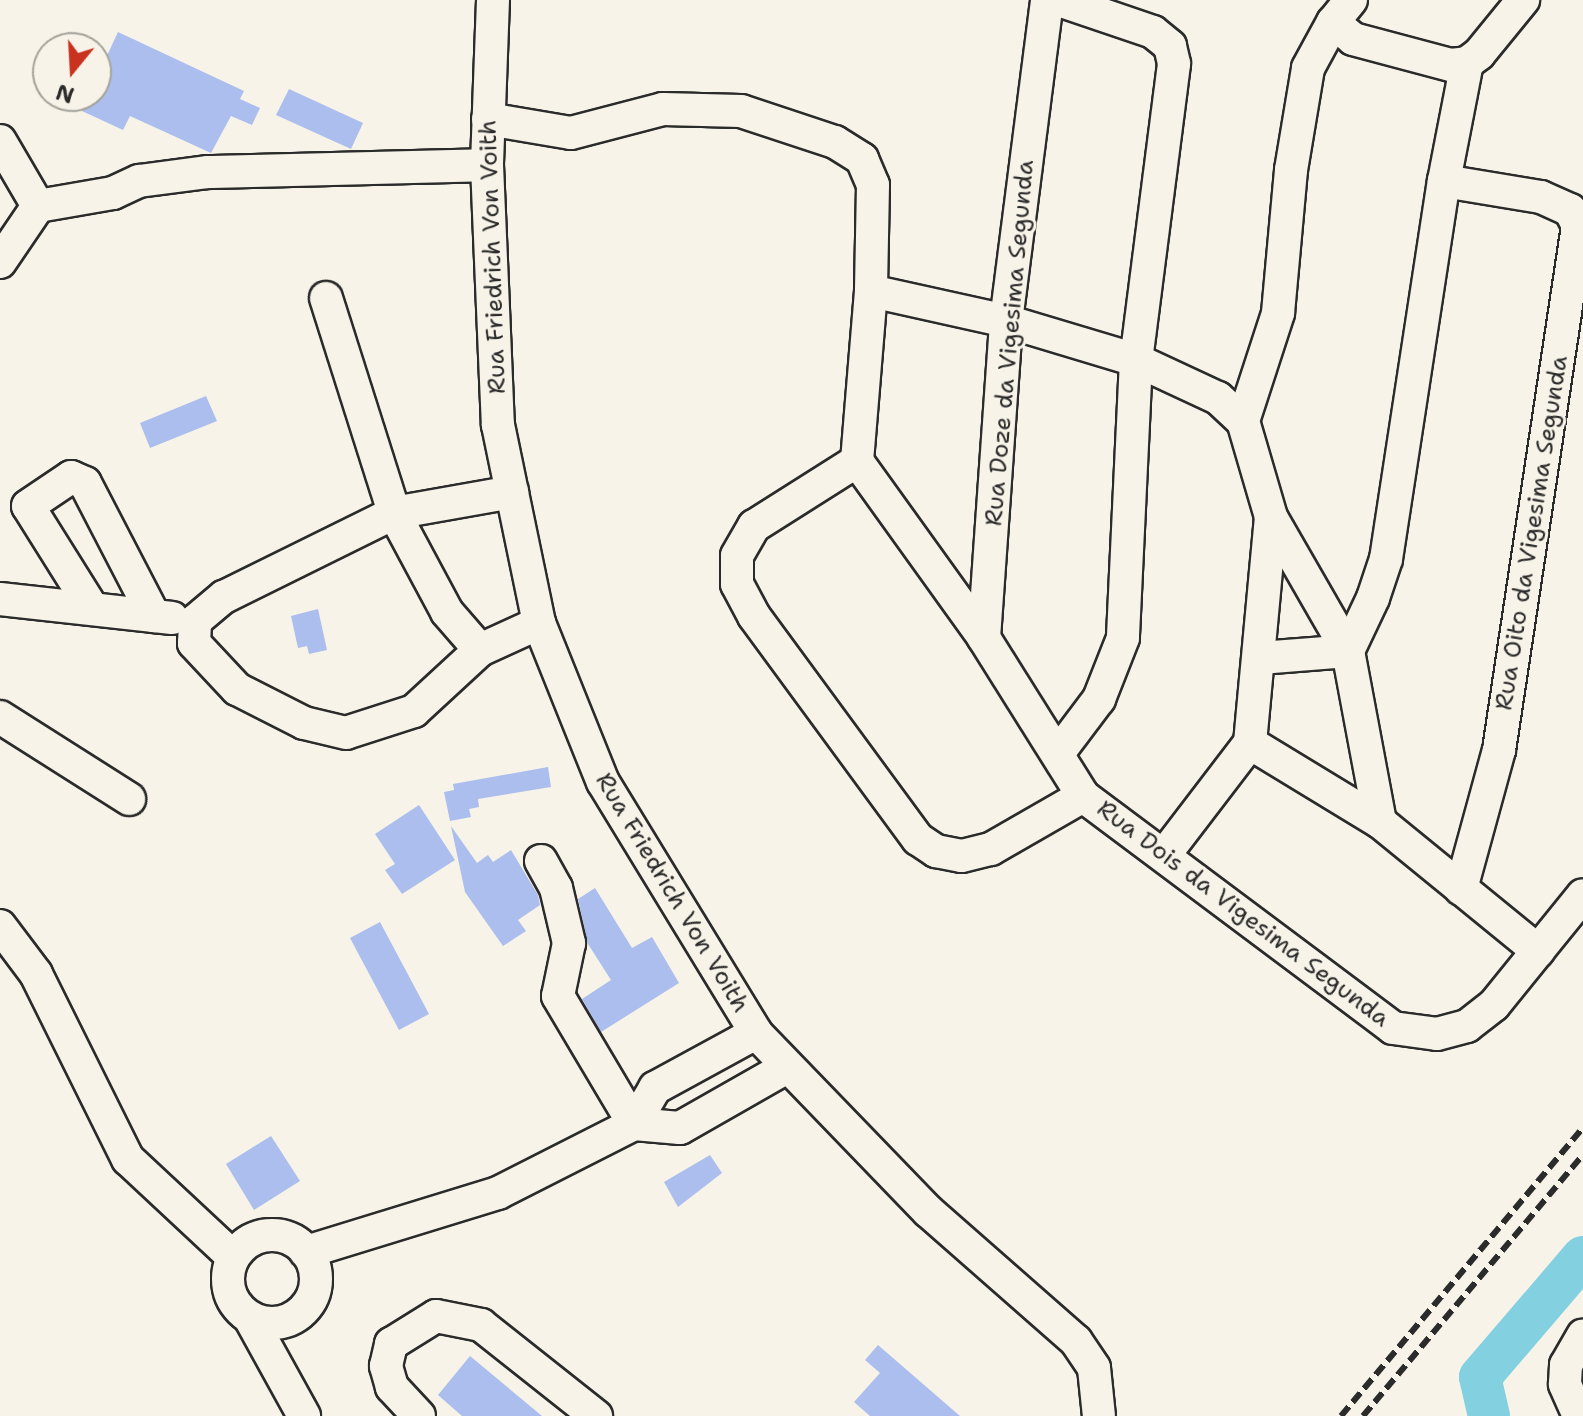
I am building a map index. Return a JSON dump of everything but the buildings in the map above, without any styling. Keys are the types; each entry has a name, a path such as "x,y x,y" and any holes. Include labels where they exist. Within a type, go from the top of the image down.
{"street":[{"name":"Rua Friedrich Von Voith","path":"493,0 487,165 498,425 539,623 603,782 756,1033 928,1211 1076,1341 1094,1368 1099,1416"},
{"name":"Rua Doze da Vigesima Segunda","path":"984,638 1006,321 1047,0"},
{"path":"1059,0 1153,32 1170,46 1174,64 1136,360 1123,638 1099,699 1059,752"},
{"path":"1348,651 1386,559 1444,181 1467,63 1491,43 1523,0"},
{"path":"1243,421 1278,313 1291,170 1308,68 1342,11 1369,45 1437,63 1467,63"},
{"path":"488,119 571,133 663,109 741,111 835,142 862,159 873,185 871,291 857,461 754,526 737,556 737,584 754,616 918,839 936,851 962,856 991,849 1083,796"},
{"path":"0,141 38,206"},
{"path":"0,262 38,206 113,193 139,181 208,172 487,165"},
{"name":"Rua Oito da Vigesima Segunda","path":"1444,181 1541,197 1570,210 1578,226 1499,750 1461,889"},
{"path":"871,291 1006,321 1136,360 1218,398 1243,421 1271,517 1348,651 1380,822"},
{"path":"326,298 394,513 447,612 480,650"},
{"name":"Rua Dois da Vigesima Segunda","path":"857,461 984,638 1059,752 1083,796 1165,854 1393,1028 1437,1034 1467,1026 1494,1005 1583,895"},
{"path":"92,608 28,506 71,477 85,483 154,616"},
{"path":"0,599 195,621 224,597 394,513 512,492"},
{"path":"1165,854 1250,743 1271,517"},
{"path":"195,621 194,643 207,663 237,689 304,723 346,733 414,711 480,650 539,623"},
{"path":"1260,658 1348,651"},
{"path":"0,717 129,799"},
{"path":"1250,743 1380,822 1538,951"},
{"path":"541,861 556,888 569,943 558,996 634,1124"},
{"path":"0,926 36,974 128,1159 233,1257"},
{"path":"634,1124 655,1088 756,1033"},
{"path":"306,1252 498,1193 634,1124 680,1128 787,1067"},
{"path":"250,1318 284,1322 305,1307 316,1284 306,1252 293,1241 268,1236 244,1244 233,1257 229,1291 250,1318 304,1416"},
{"path":"419,1416 392,1387 386,1366 391,1344 436,1316 481,1325 596,1416"},
{"path":"1579,1416 1565,1384 1566,1365 1583,1335"}],"waterway":[{"path":"1489,1416 1480,1377 1583,1257"}],"railway":[{"path":"1341,1416 1583,1128"},
{"path":"1363,1416 1583,1155"}]}
